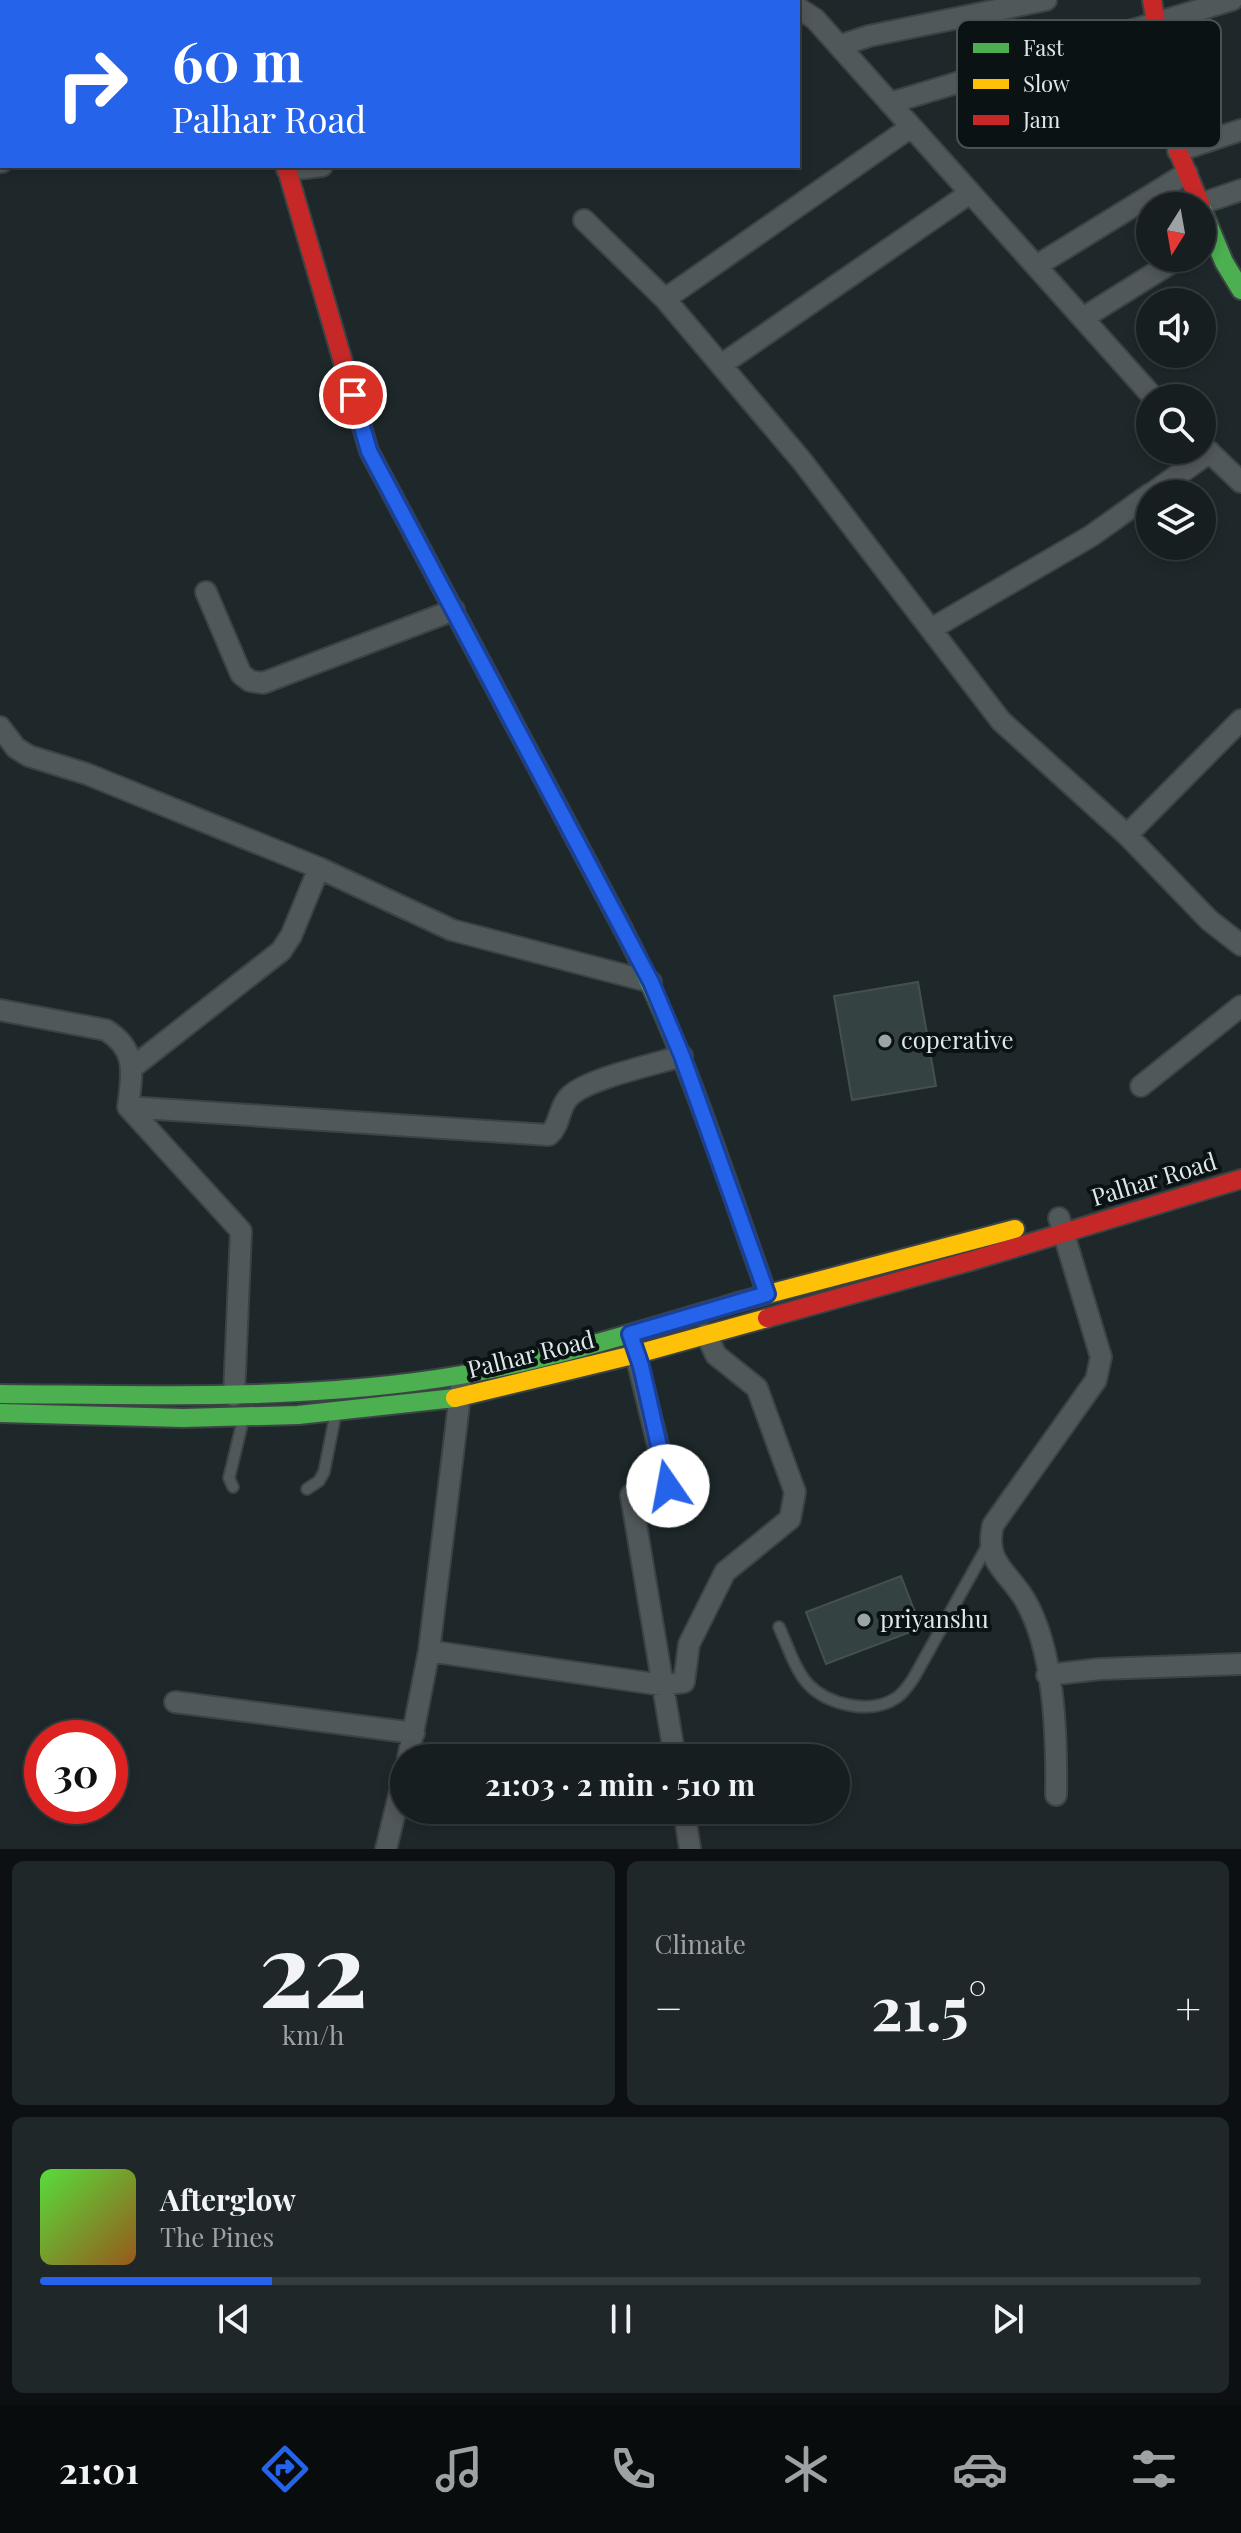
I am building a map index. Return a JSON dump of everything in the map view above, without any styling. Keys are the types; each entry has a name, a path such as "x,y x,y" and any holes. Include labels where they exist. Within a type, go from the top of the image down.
{"main road":[{"path":"1152,0 1155,20"},
{"path":"1177,148 1195,192"},
{"path":"287,168 369,451 651,982 682,1056 767,1294"},
{"path":"1216,252 1241,290"},
{"name":"Palhar Road","path":"0,1413 244,1416 336,1411 460,1397 706,1334 1061,1225 1241,1160"},
{"name":"Palhar Road","path":"0,1394 234,1396 463,1375 630,1334 767,1294 1241,1179"}],"street":[{"path":"839,46 869,36 1046,0"},
{"path":"1169,20 1232,0"},
{"path":"800,9 815,19 1142,384"},
{"path":"890,103 957,83"},
{"path":"665,299 911,127"},
{"path":"1221,137 1241,130"},
{"path":"1178,151 1187,148"},
{"path":"1036,266 1187,173"},
{"path":"1216,200 1241,190"},
{"path":"721,365 970,193"},
{"path":"584,220 665,299 802,461 1001,721 1127,835 1209,920 1241,945"},
{"path":"1083,318 1157,272"},
{"path":"1216,458 1241,482"},
{"path":"1167,480 1187,464"},
{"path":"931,629 1091,536 1136,504"},
{"path":"206,592 241,674 250,681 263,683 454,610"},
{"path":"1127,835 1241,720"},
{"path":"0,727 16,748 29,756 87,774 319,868 452,930 651,982"},
{"path":"133,1067 281,951 291,936 319,868"},
{"path":"1141,1086 1241,1006"},
{"path":"0,1010 106,1030 119,1038 133,1067 128,1107 241,1231 234,1396"},
{"path":"128,1107 549,1135 557,1128 566,1099 580,1087 682,1056"},
{"path":"1056,1795 1057,1748 1044,1650 1026,1601 996,1564 989,1541 993,1525 1096,1380 1101,1357 1061,1225"},
{"path":"630,1334 668,1486 631,1495 673,1744"},
{"path":"429,1651 662,1685 684,1682 689,1644 725,1572 790,1519 795,1492 757,1388 716,1355 706,1334"},
{"path":"411,1744 429,1651 463,1375"},
{"path":"1047,1675 1100,1669 1241,1664"},
{"path":"175,1702 414,1733"},
{"path":"386,1849 392,1824"},
{"path":"686,1824 690,1849"}],"lane":[{"path":"307,1489 319,1481 324,1472 336,1411"},
{"path":"233,1487 229,1478 244,1416"},
{"path":"779,1627 806,1682 820,1694 840,1704 883,1705 898,1697 913,1679 989,1541"}],"building":[{"name":"coperative","path":"918,982 936,1086 852,1100 834,996"},
{"name":"priyanshu","path":"901,1576 921,1628 826,1664 806,1612"}],"traffic: fast":[{"path":"1216,243 1241,290"},
{"path":"623,929 684,1063 767,1294"},
{"path":"0,1394 231,1395 404,1383 531,1360 738,1302"},
{"path":"0,1413 183,1418 298,1415 455,1398"}],"traffic: slow":[{"path":"452,607 623,929"},
{"path":"738,1302 1015,1229"},
{"path":"455,1398 637,1354 767,1318"}],"traffic: jam":[{"path":"1152,0 1155,20"},
{"path":"1177,148 1195,192"},
{"path":"287,168 369,451 452,607"},
{"path":"767,1318 971,1261 1241,1179"}],"place":[{"name":"coperative","path":"885,1041"},
{"name":"priyanshu","path":"864,1620"}],"route":[{"path":"353,395 369,451 651,982 682,1056 767,1294 630,1334 641,1366 668,1486"}]}
